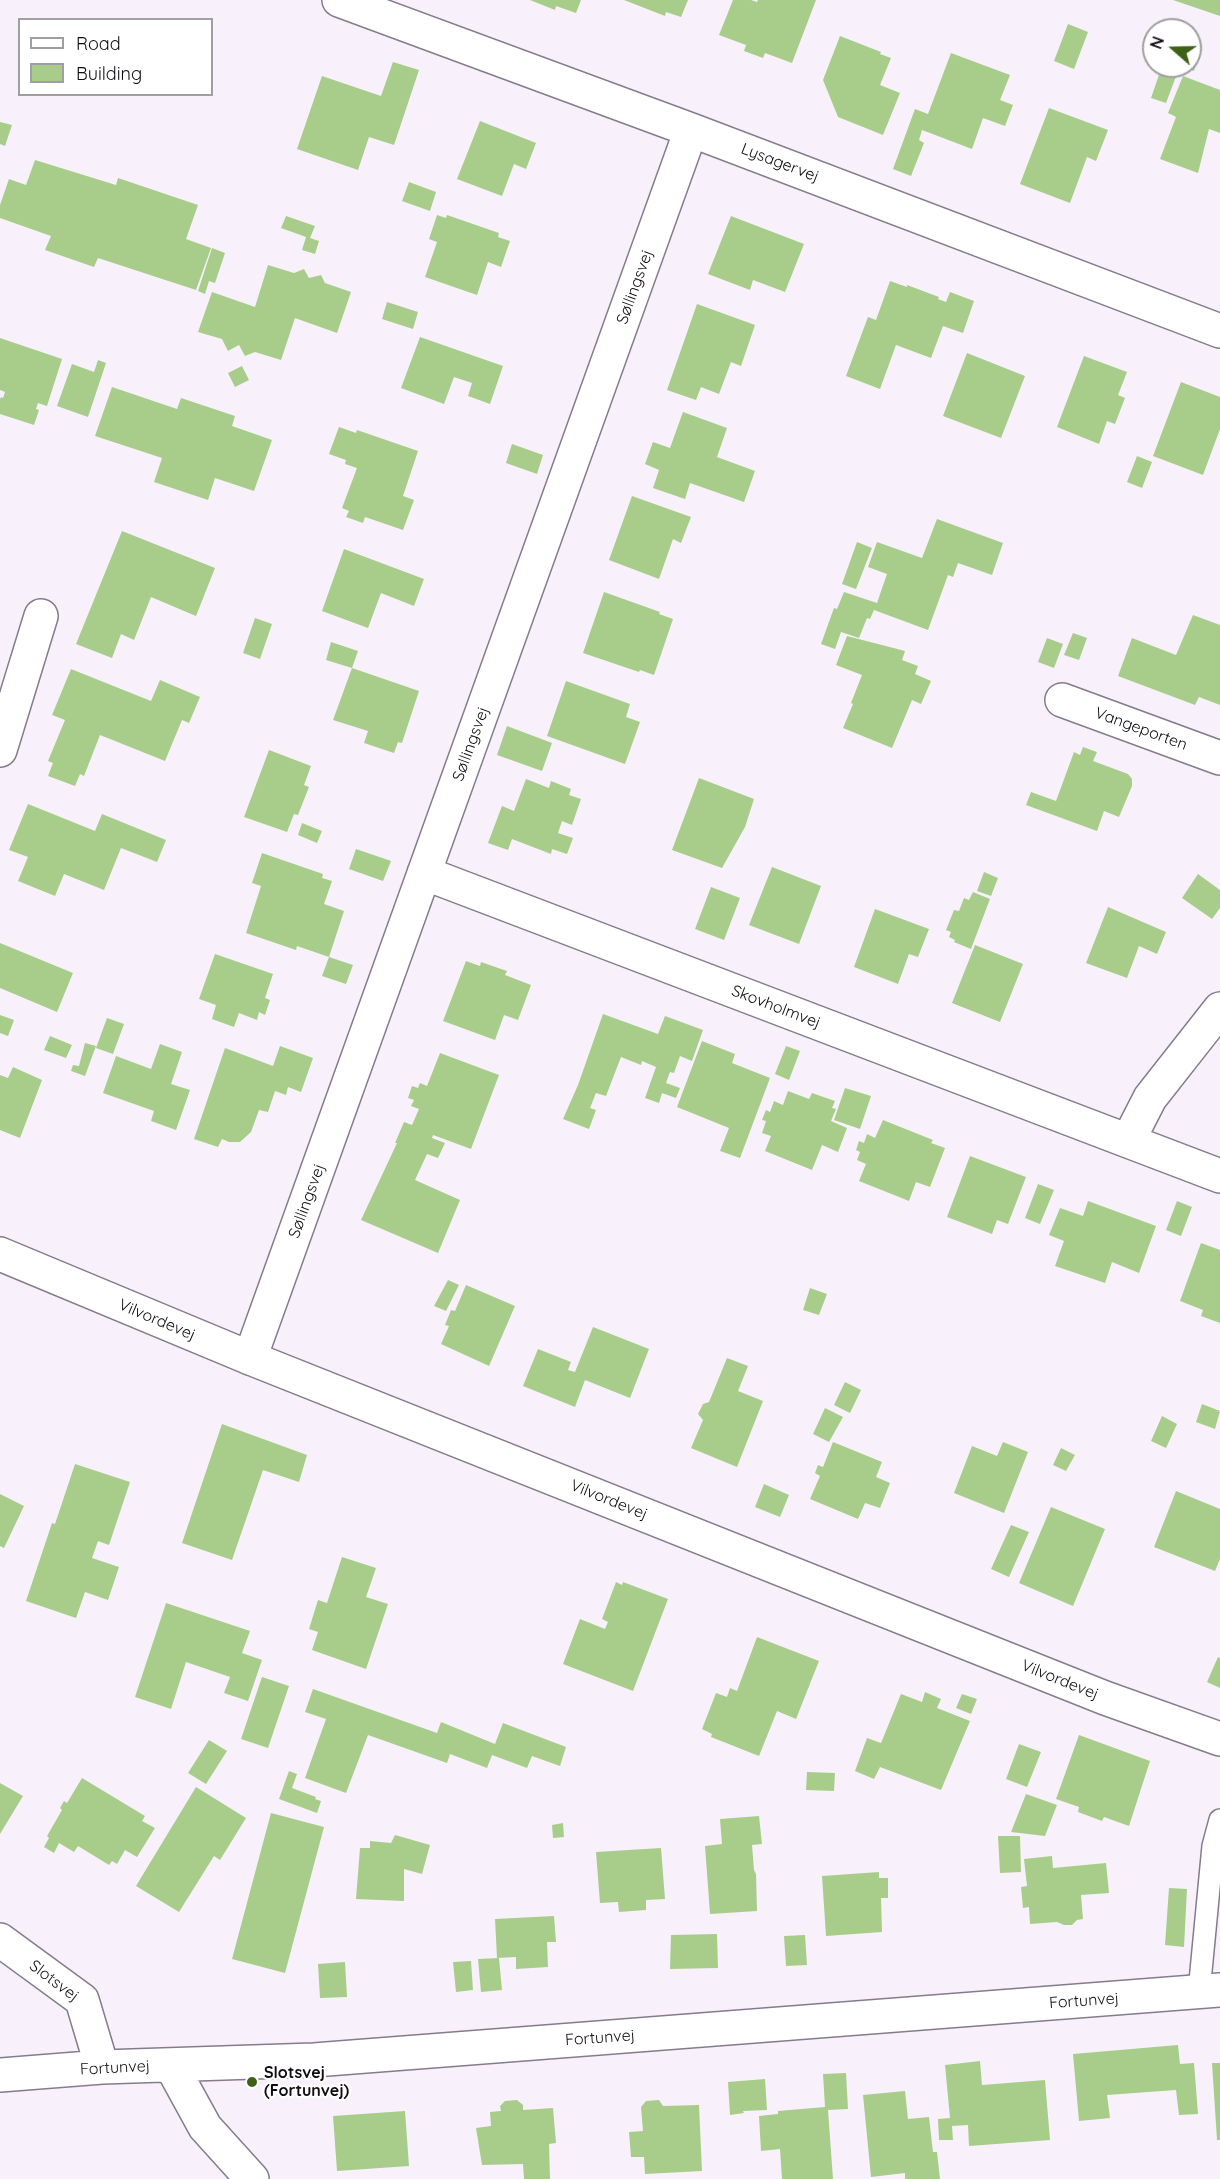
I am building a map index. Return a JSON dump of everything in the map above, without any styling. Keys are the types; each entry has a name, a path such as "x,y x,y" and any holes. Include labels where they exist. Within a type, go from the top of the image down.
{"street":[{"name":"Lysagervej","path":"339,0 691,130 1220,331"},
{"name":"Søllingsvej","path":"250,1358 691,130"},
{"path":"0,750 41,616"},
{"name":"Vangeporten","path":"1062,700 1220,758"},
{"name":"Skovholmvej","path":"424,873 1220,1176"},
{"path":"1128,1141 1150,1098 1220,1009"},
{"name":"Vilvordevej","path":"0,1254 250,1358 1105,1698 1220,1739"},
{"name":"Slotsvej","path":"0,1940 82,2000 102,2067"},
{"name":"Fortunvej","path":"0,2075 102,2067 314,2060 1209,1991"},
{"path":"171,2065 205,2127 252,2179"}],"lane":[{"name":"Fortunvej","path":"1209,1991 1213,1846 1220,1820"}],"building":[{"path":"530,0 581,0 576,13 556,6 555,10"},
{"path":"624,0 688,0 681,17 666,12 665,16"},
{"path":"733,0 757,2 758,0 816,0 792,63 765,53 763,58 744,51 746,45 719,35"},
{"path":"1173,0 1220,0 1220,16"},
{"path":"1068,24 1088,32 1074,69 1054,61"},
{"path":"840,36 891,58 880,85 900,93 883,135 838,117 823,80"},
{"path":"951,53 1010,75 1000,100 1013,105 1005,126 983,118 972,149 922,130 919,140 924,143 911,176 893,169 915,109 928,114"},
{"path":"393,62 419,70 394,145 369,137 358,170 297,149 322,76 381,96"},
{"path":"1158,78 1175,78 1166,103 1151,98"},
{"path":"1182,78 1188,78 1220,90 1220,133 1209,129 1198,173 1160,159 1176,117 1168,113"},
{"path":"1049,108 1108,130 1096,161 1087,157 1070,203 1020,184"},
{"path":"480,121 536,143 526,169 514,164 502,196 457,179"},
{"path":"0,122 12,125 5,146 0,144"},
{"path":"35,160 116,185 118,178 198,205 186,239 211,248 196,290 98,258 94,267 45,250 51,236 0,218 0,205 9,179 26,185"},
{"path":"409,182 436,192 430,211 402,201"},
{"path":"437,215 446,218 447,215 499,233 498,237 510,241 501,267 488,262 477,295 425,277 437,242 429,239"},
{"path":"286,216 315,226 310,238 319,241 315,254 302,250 306,237 281,228"},
{"path":"731,216 804,244 785,292 753,280 750,290 708,274"},
{"path":"212,248 225,253 215,283 209,281 205,294 198,291"},
{"path":"268,265 294,273 304,269 309,278 321,275 325,283 351,292 337,333 295,318 281,360 255,352 245,356 239,345 228,351 222,339 198,332 212,292 255,307"},
{"path":"890,281 939,297 938,299 946,302 950,292 974,301 963,333 943,326 931,358 896,345 880,389 846,376 868,317 876,320"},
{"path":"387,302 418,312 413,329 382,319"},
{"path":"697,304 755,325 741,366 731,362 719,394 701,387 696,400 667,390"},
{"path":"420,337 503,366 490,404 468,396 472,383 454,377 444,404 401,388"},
{"path":"0,338 62,359 47,406 38,403 36,409 39,410 34,425 0,414 0,399 3,398 5,392 0,390"},
{"path":"967,353 1025,376 1001,438 943,416"},
{"path":"1084,356 1127,372 1118,395 1125,398 1115,424 1107,421 1099,444 1057,427"},
{"path":"98,360 106,363 88,417 57,406 72,364 94,372"},
{"path":"242,366 249,380 235,387 228,373"},
{"path":"1181,382 1220,397 1220,429 1203,475 1153,456"},
{"path":"112,387 177,409 181,398 235,416 232,426 272,440 254,491 215,478 208,500 154,482 162,458 95,436"},
{"path":"683,412 727,428 717,457 755,471 744,502 690,483 685,499 653,488 659,470 645,464 653,442 670,448"},
{"path":"339,427 356,433 357,430 418,451 403,496 414,500 403,530 365,517 363,523 346,517 349,511 342,508 357,468 345,464 346,460 329,454"},
{"path":"512,444 543,455 537,474 506,463"},
{"path":"1137,456 1152,462 1142,488 1127,482"},
{"path":"632,496 691,517 681,543 673,539 659,579 609,560"},
{"path":"937,519 1003,543 992,575 958,563 953,577 948,575 928,630 874,610 870,619 867,618 859,638 841,632 835,649 821,644 834,608 837,609 844,592 877,603 887,574 868,567 877,542 922,558"},
{"path":"122,531 215,568 196,616 151,597 134,640 121,634 112,658 76,644"},
{"path":"857,542 872,548 856,589 842,584"},
{"path":"344,549 424,579 414,606 381,593 368,628 322,611"},
{"path":"604,592 673,619 654,675 583,653"},
{"path":"1193,615 1220,625 1220,705 1199,697 1195,705 1118,676 1132,638 1176,655"},
{"path":"255,618 272,624 260,659 243,653"},
{"path":"1073,633 1087,638 1079,660 1064,655"},
{"path":"847,636 905,651 902,660 918,666 915,674 931,681 921,704 912,700 892,748 843,728 862,675 836,665"},
{"path":"1047,638 1063,644 1054,668 1038,662"},
{"path":"331,642 358,651 352,668 326,660"},
{"path":"352,668 419,691 402,743 398,742 394,753 364,743 368,731 333,720"},
{"path":"71,669 151,701 160,680 200,697 189,723 182,720 165,761 100,735 84,776 80,774 75,786 48,776 53,763 48,761 65,720 52,715"},
{"path":"566,681 630,704 626,717 640,722 625,764 547,736"},
{"path":"507,726 552,743 542,771 497,755"},
{"path":"1083,747 1097,752 1093,761 1128,774 1132,779 1132,786 1119,817 1104,811 1097,831 1026,805 1031,792 1056,801 1074,752 1080,755"},
{"path":"269,750 311,766 304,785 309,787 298,815 294,814 287,832 244,817"},
{"path":"699,778 754,799 745,827 722,868 672,850"},
{"path":"526,779 549,788 551,781 571,789 569,795 581,799 572,825 562,821 558,833 573,838 567,854 552,849 551,854 512,839 508,850 488,843 502,806 514,811"},
{"path":"28,804 95,831 102,814 166,840 157,862 121,848 104,890 64,874 55,896 18,881 28,857 9,850"},
{"path":"302,823 322,831 317,843 298,835"},
{"path":"356,849 391,861 383,881 349,869"},
{"path":"262,853 323,874 322,878 332,881 324,904 344,911 329,957 297,946 296,950 246,933 261,886 252,883"},
{"path":"772,867 821,886 799,944 749,925"},
{"path":"984,872 998,878 991,896 977,891"},
{"path":"1198,874 1220,890 1220,908 1212,919 1182,898"},
{"path":"711,887 740,898 724,940 695,929"},
{"path":"973,892 990,899 971,949 954,942 955,940 949,937 951,932 946,930 954,910 959,911 964,898 969,900"},
{"path":"1108,907 1166,932 1157,954 1139,946 1127,978 1086,963"},
{"path":"875,909 929,929 918,957 909,954 898,984 854,967"},
{"path":"0,943 73,973 57,1012 0,988"},
{"path":"975,945 1023,964 1000,1022 952,1003"},
{"path":"215,954 273,974 265,998 270,1000 265,1015 259,1012 257,1020 239,1013 234,1027 212,1019 216,1005 199,999"},
{"path":"329,957 353,965 346,984 322,976"},
{"path":"466,961 480,966 481,962 507,971 505,975 531,985 518,1020 504,1015 495,1040 443,1021"},
{"path":"603,1014 658,1034 665,1016 703,1030 692,1061 680,1056 674,1073 670,1072 666,1083 680,1088 676,1098 662,1093 659,1103 645,1098 656,1067 642,1061 641,1065 621,1057 606,1096 596,1093 590,1108 596,1110 589,1129 563,1119 578,1085"},
{"path":"0,1015 14,1020 8,1036 0,1033"},
{"path":"107,1018 124,1024 113,1054 96,1048"},
{"path":"50,1036 72,1045 66,1058 44,1050"},
{"path":"702,1041 735,1054 732,1063 770,1078 740,1158 720,1151 729,1128 677,1107"},
{"path":"85,1043 96,1046 85,1076 71,1071 73,1065 79,1066"},
{"path":"160,1044 182,1052 171,1084 190,1090 176,1130 151,1121 154,1111 103,1093 116,1056 151,1069"},
{"path":"280,1046 313,1058 301,1092 288,1087 286,1095 275,1091 268,1112 259,1110 251,1132 240,1142 229,1142 222,1139 218,1147 194,1139 225,1048 273,1066"},
{"path":"786,1046 800,1051 789,1080 775,1074"},
{"path":"440,1053 499,1075 471,1149 433,1135 432,1138 445,1143 438,1158 427,1154 415,1180 460,1200 438,1253 361,1220 397,1143 395,1143 404,1122 412,1125 419,1109 411,1106 414,1100 408,1098 412,1086 418,1088 420,1083 427,1086"},
{"path":"13,1067 42,1080 20,1138 0,1130 0,1075 8,1078"},
{"path":"845,1088 871,1096 860,1129 834,1120"},
{"path":"788,1091 809,1099 812,1093 835,1101 832,1108 836,1109 831,1121 847,1128 838,1152 822,1145 812,1170 765,1151 771,1136 762,1133 766,1121 762,1120 766,1110 770,1112 774,1101 783,1105"},
{"path":"883,1120 933,1140 931,1143 945,1148 930,1187 916,1182 909,1201 859,1181 866,1164 857,1160 860,1152 856,1150 859,1141 864,1143 867,1134 875,1138"},
{"path":"970,1156 1026,1177 1008,1224 997,1220 992,1234 947,1217"},
{"path":"1038,1184 1054,1190 1040,1224 1025,1218"},
{"path":"1088,1201 1156,1226 1139,1273 1112,1262 1105,1283 1055,1266 1064,1241 1049,1235 1060,1208 1083,1216"},
{"path":"1177,1201 1192,1207 1181,1236 1166,1230"},
{"path":"1201,1243 1220,1250 1220,1323 1201,1316 1203,1310 1180,1301"},
{"path":"448,1280 459,1285 446,1311 434,1306"},
{"path":"466,1285 515,1306 489,1366 441,1344 449,1326 445,1325 451,1310 455,1311"},
{"path":"810,1288 827,1294 819,1315 803,1310"},
{"path":"593,1327 649,1349 630,1398 585,1380 575,1407 523,1386 538,1349 571,1362 568,1370 575,1372"},
{"path":"727,1358 748,1366 738,1391 763,1401 737,1467 691,1448 703,1420 698,1414 703,1404 709,1402"},
{"path":"845,1382 861,1390 850,1413 834,1405"},
{"path":"1202,1404 1220,1411 1215,1429 1196,1422"},
{"path":"825,1408 843,1417 829,1442 813,1434"},
{"path":"1162,1416 1177,1424 1166,1448 1151,1441"},
{"path":"222,1424 307,1455 299,1482 263,1470 232,1560 182,1543"},
{"path":"833,1442 882,1462 876,1477 890,1483 880,1508 865,1503 858,1519 810,1499 820,1476 815,1473 818,1465 823,1467"},
{"path":"1003,1442 1028,1452 1004,1513 954,1493 972,1446 997,1456"},
{"path":"1061,1448 1075,1455 1066,1471 1053,1465"},
{"path":"75,1464 130,1482 109,1545 98,1541 92,1558 119,1567 108,1600 85,1592 76,1618 26,1601"},
{"path":"764,1484 789,1495 780,1517 755,1507"},
{"path":"1176,1491 1220,1509 1220,1559 1215,1571 1154,1547"},
{"path":"0,1494 24,1506 4,1548 0,1546"},
{"path":"1051,1507 1105,1529 1073,1606 1019,1583"},
{"path":"1011,1525 1029,1532 1009,1577 991,1569"},
{"path":"342,1557 376,1568 366,1597 388,1604 366,1669 312,1650 318,1632 309,1629 318,1600 327,1603"},
{"path":"616,1582 622,1585 623,1582 668,1599 633,1691 563,1664 580,1619 605,1629 608,1622 602,1619"},
{"path":"166,1603 250,1631 242,1653 262,1660 248,1701 224,1693 230,1677 186,1662 171,1709 135,1697"},
{"path":"757,1637 819,1661 796,1719 777,1711 759,1756 711,1737 712,1734 702,1729 716,1693 727,1697 730,1688 737,1691"},
{"path":"1218,1657 1220,1658 1220,1688 1207,1682"},
{"path":"262,1677 289,1686 268,1748 241,1739"},
{"path":"313,1689 437,1733 441,1722 495,1744 503,1723 566,1747 560,1766 532,1756 527,1768 492,1755 487,1768 450,1754 447,1763 368,1735 346,1793 305,1778 326,1719 305,1712"},
{"path":"925,1692 941,1699 937,1708 970,1721 941,1790 880,1767 874,1779 855,1771 867,1738 881,1743 901,1694 922,1702"},
{"path":"962,1694 977,1699 971,1714 956,1708"},
{"path":"1079,1735 1150,1761 1129,1826 1104,1817 1102,1821 1078,1812 1079,1807 1056,1799"},
{"path":"209,1740 227,1751 206,1784 188,1773"},
{"path":"1019,1744 1041,1752 1027,1787 1006,1779"},
{"path":"289,1771 297,1774 292,1788 321,1801 317,1813 279,1799"},
{"path":"807,1772 835,1773 834,1791 806,1790"},
{"path":"82,1778 145,1816 142,1821 155,1828 137,1857 125,1850 117,1864 112,1861 109,1865 78,1846 74,1852 59,1843 54,1853 44,1847 49,1838 47,1836 62,1810 60,1808 64,1801 67,1803"},
{"path":"0,1783 23,1796 0,1834"},
{"path":"196,1787 246,1818 220,1860 214,1856 179,1912 136,1886"},
{"path":"1026,1794 1057,1805 1045,1836 1011,1832"},
{"path":"271,1813 324,1827 285,1973 232,1959"},
{"path":"759,1816 762,1844 752,1845 757,1911 710,1914 705,1846 722,1844 720,1819"},
{"path":"563,1823 564,1837 553,1838 552,1825"},
{"path":"395,1835 430,1845 422,1874 404,1869 404,1901 356,1899 360,1848 370,1848 370,1841 391,1843"},
{"path":"998,1836 1020,1836 1021,1872 1000,1873"},
{"path":"661,1848 665,1899 646,1900 646,1910 619,1912 618,1902 600,1903 596,1852"},
{"path":"1052,1856 1053,1868 1106,1863 1109,1893 1081,1895 1083,1919 1077,1920 1072,1925 1057,1922 1030,1924 1029,1907 1023,1908 1021,1887 1027,1886 1024,1859"},
{"path":"879,1872 879,1878 888,1878 888,1898 881,1898 882,1932 826,1936 822,1876"},
{"path":"1169,1888 1187,1889 1184,1947 1165,1945"},
{"path":"554,1916 556,1942 547,1942 548,1967 516,1969 516,1957 497,1958 495,1919"},
{"path":"717,1934 718,1968 670,1969 671,1935"},
{"path":"805,1935 807,1965 786,1966 784,1936"},
{"path":"499,1958 502,1990 481,1992 478,1959"},
{"path":"471,1961 473,1990 456,1992 453,1962"},
{"path":"345,1962 347,1997 320,1998 318,1964"},
{"path":"1178,2045 1180,2064 1194,2063 1198,2114 1179,2115 1176,2090 1107,2095 1110,2118 1079,2121 1073,2054"},
{"path":"980,2061 982,2085 1045,2080 1050,2140 969,2146 968,2125 952,2126 953,2140 939,2140 938,2119 950,2118 945,2065"},
{"path":"1212,2063 1220,2063 1220,2140 1217,2140"},
{"path":"846,2073 848,2109 828,2110 833,2179 782,2179 780,2149 761,2151 759,2116 778,2114 778,2111 825,2107 823,2074"},
{"path":"765,2079 767,2110 743,2111 744,2113 730,2115 728,2082"},
{"path":"905,2091 908,2119 929,2117 933,2152 937,2152 940,2179 905,2179 905,2173 871,2177 863,2095"},
{"path":"517,2100 523,2105 523,2110 553,2108 556,2143 549,2144 550,2179 524,2179 523,2164 482,2165 476,2128 491,2126 490,2112 501,2111 500,2106 505,2101"},
{"path":"659,2100 663,2106 699,2105 702,2171 645,2174 644,2157 631,2157 629,2132 643,2131 641,2107 646,2101"},
{"path":"405,2111 409,2166 337,2171 333,2116"}],"place":[{"name":"Slotsvej (Fortunvej)","path":"252,2082"}]}
